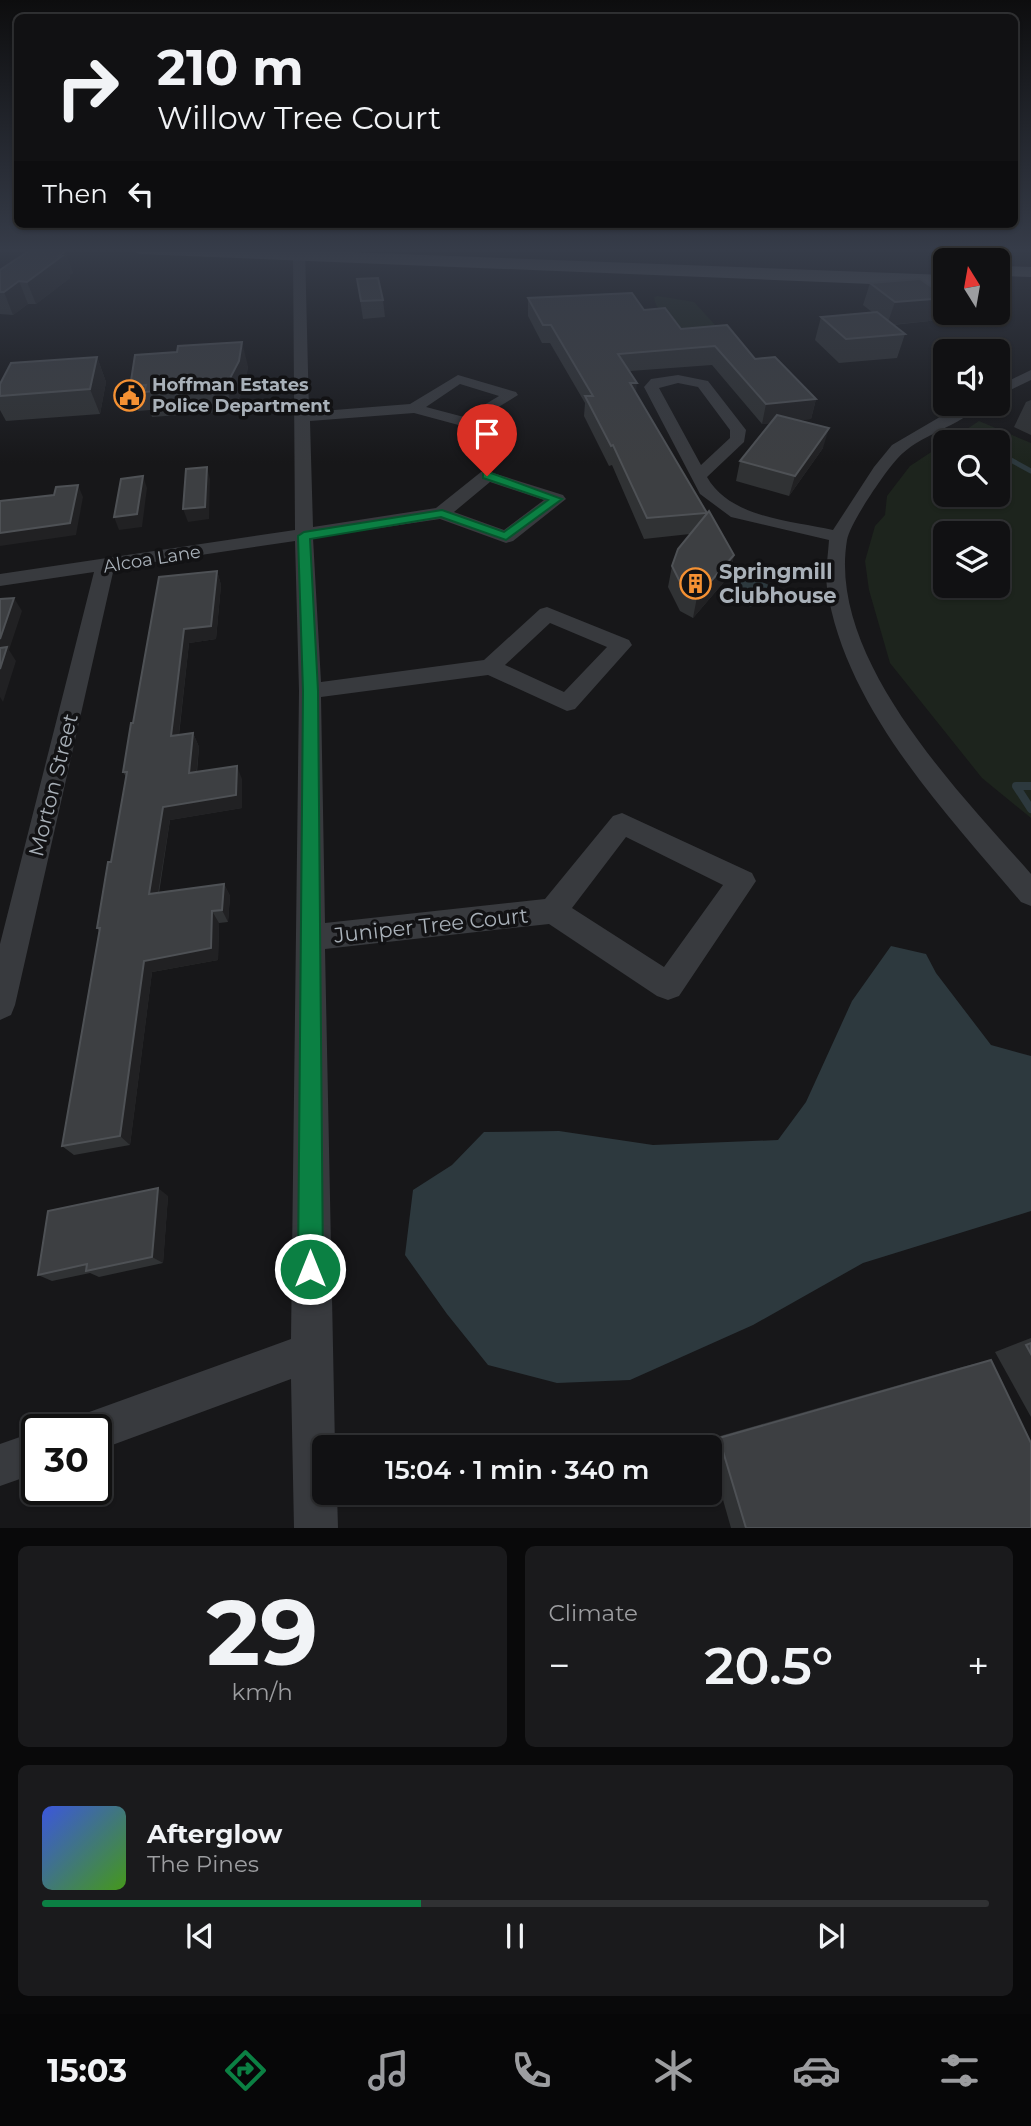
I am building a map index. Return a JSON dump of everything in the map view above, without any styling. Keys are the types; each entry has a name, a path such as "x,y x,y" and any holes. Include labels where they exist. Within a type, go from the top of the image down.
{"street":[{"path":"300,320 310,691 311,1352 316,1528"},
{"path":"1010,385 1031,374"},
{"path":"302,417 414,408 466,422 511,395 458,379 414,408"},
{"path":"699,477 738,439 738,430 704,384 678,379 656,382 652,387 653,394 706,491 737,513 838,537"},
{"path":"954,416 893,453 838,537 836,594 865,675 897,729 1031,894"},
{"path":"487,476 557,499 506,537 442,513 487,476"},
{"name":"Alcoa Lane","path":"0,580 442,513"},
{"name":"Morton Street","path":"0,1005 105,566"},
{"path":"310,691 491,667 567,703 621,645 547,614 491,667"},
{"name":"Juniper Tree Court","path":"310,938 553,911 668,986 742,881 622,823 553,911"},
{"path":"112,1424 311,1352"},
{"path":"0,1465 21,1458"}],"shaded area":[{"path":"670,320 711,320 717,327 687,335"},
{"path":"979,421 1000,430 966,430"},
{"path":"1010,434 1031,443 1031,818 982,778 890,663 869,590 865,561 875,526 885,515 887,496 910,466 933,451 933,507 1010,507"},
{"path":"745,571 762,577 760,581 769,585 751,607 731,599 741,587 734,584"},
{"path":"891,946 926,954 936,973 991,1045 1031,1056 1031,1211 863,1263 753,1325 630,1380 557,1383 488,1365 405,1255 413,1190 452,1165 484,1132 559,1131 653,1145 778,1140 806,1102 852,1001"}],"building":[{"path":"540,320 674,320 681,329 727,325 755,359 775,357 816,399 766,404 715,346 618,354 637,383 630,383 707,513 647,518 613,445 611,446 585,396 593,396 551,325 543,325"},
{"path":"825,320 888,320 905,334 846,339"},
{"path":"242,342 239,361 226,386 144,392 146,385 130,387 135,355 177,352 178,346"},
{"path":"97,357 90,389 0,396 0,384 11,363"},
{"path":"777,415 829,428 795,476 740,461"},
{"path":"207,467 205,507 183,509 186,469"},
{"path":"143,476 137,514 114,517 121,479"},
{"path":"78,485 70,523 0,533 0,501 54,495 56,487"},
{"path":"709,511 734,555 697,597 684,590 672,566 678,549"},
{"path":"217,571 211,626 184,629 171,736 193,733 189,773 237,766 236,795 163,807 149,894 224,884 222,910 212,911 211,948 144,961 120,1136 62,1146 100,928 97,928 108,862 111,862 127,772 123,772 131,723 159,577"},
{"path":"14,598 0,639 0,599"},
{"path":"7,647 0,669 0,648"},
{"path":"158,1188 152,1257 86,1271 87,1264 38,1275 48,1211"},
{"path":"991,1360 1031,1443 1031,1528 746,1528 722,1448 722,1437"}],"waterway":[{"path":"1010,460 1031,471"},
{"path":"1031,786 1016,786 1031,809"}],"place":[{"name":"Hoffman Estates Police Department","path":"129,395"},
{"name":"Springmill Clubhouse","path":"696,583"}],"route":[{"path":"310,1269 310,691 304,536 442,513 506,537 557,499 487,476"}]}
